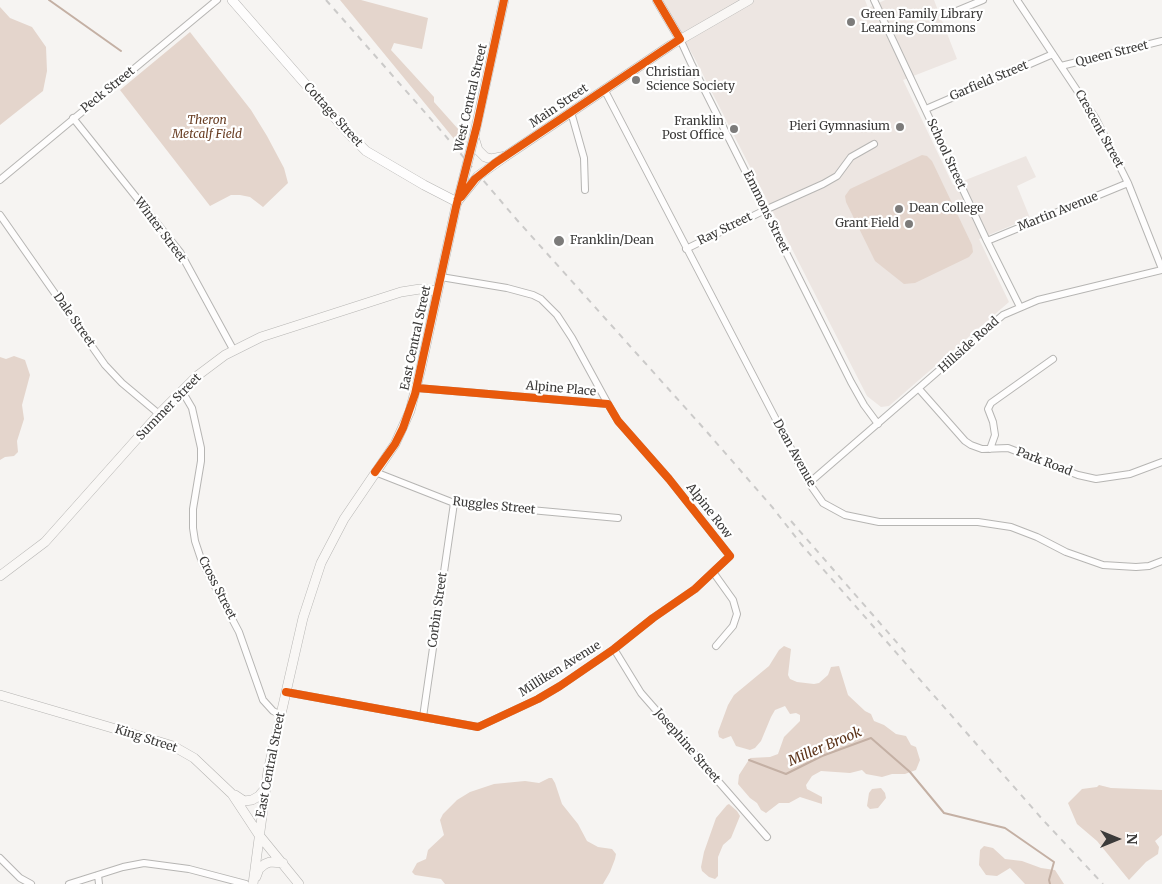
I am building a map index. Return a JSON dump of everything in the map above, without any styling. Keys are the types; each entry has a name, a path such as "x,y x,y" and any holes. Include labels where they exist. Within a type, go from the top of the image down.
{"main road":[{"name":"West Central Street","path":"458,202 504,0"},
{"name":"Emmons Street","path":"657,0 680,39"},
{"name":"Main Street","path":"458,202 478,176 506,156 680,39 749,0"},
{"name":"West Central Street","path":"474,137 478,150 485,157 506,156"},
{"name":"East Central Street","path":"253,884 264,790 303,618 321,563 344,519 395,444 403,428 417,388 458,202"},
{"name":"Summer Street","path":"0,576 45,542 159,414 187,386 213,364 261,337 401,292 420,289 437,291"},
{"name":"King Street","path":"0,695 173,746 194,758 232,794 259,835 299,884"},
{"path":"232,794 244,801 252,800 264,790"},
{"path":"253,884 259,869 265,864 270,862 283,863"}],"street":[{"name":"Peck Street","path":"0,180 217,0"},
{"name":"Cottage Street","path":"232,0 366,151 458,202"},
{"name":"School Street","path":"874,0 1020,307"},
{"name":"Crescent Street","path":"1017,0 1096,119 1128,183 1162,270"},
{"path":"947,15 980,1"},
{"name":"Emmons Street","path":"680,39 851,382 864,405 878,424"},
{"name":"Queen Street","path":"1061,66 1162,41"},
{"name":"Garfield Street","path":"926,109 1052,54"},
{"name":"Dean Avenue","path":"604,89 809,483 823,503 845,515 879,522 989,523 1011,527 1037,537 1066,552 1103,565 1136,567 1149,566 1162,561"},
{"path":"571,112 584,158 585,190"},
{"name":"Winter Street","path":"73,118 180,252 234,351"},
{"name":"Ray Street","path":"686,249 823,184 837,176 851,157 874,144"},
{"name":"Martin Avenue","path":"987,241 1128,183"},
{"name":"Dale Street","path":"0,215 105,365 122,383 159,414"},
{"name":"Hillside Road","path":"809,483 1003,315 1038,300 1162,270"},
{"path":"441,277 507,288 542,299 557,315 572,338 608,404"},
{"path":"990,449 995,435 988,409 991,403 1053,359"},
{"name":"Alpine Place","path":"417,388 608,404 618,421 669,479"},
{"name":"Park Road","path":"919,389 965,441 982,449 1008,448 1078,476 1096,479 1130,474 1162,462"},
{"name":"Cross Street","path":"182,392 192,408 201,448 201,461 193,509 195,541 202,562 240,632 263,700 273,711 281,715"},
{"name":"Ruggles Street","path":"375,472 454,503 618,518"},
{"name":"Alpine Row","path":"669,479 730,556"},
{"name":"Corbin Street","path":"423,718 454,503"},
{"name":"Milliken Avenue","path":"286,692 478,727 538,699 614,649 653,618 695,589 730,556"},
{"path":"713,572 733,600 737,614 733,626 716,646"},
{"name":"Josephine Street","path":"614,649 641,693 767,837"},
{"path":"0,858 20,878 31,884"},
{"path":"69,884 123,867 144,863 189,869 246,884"},
{"path":"98,875 100,884"}],"shaded area":[{"name":"Dean College","path":"662,0 865,0 868,8 885,0 934,0 957,59 903,80 953,185 1026,156 1036,177 1017,186 1030,218 979,239 1009,302 889,406 881,407 867,396 695,59"}],"green space":[{"path":"340,0 361,0 428,18 422,49 394,43 391,50 434,97 434,102 467,139 464,151"},
{"path":"0,7 10,18 32,27 46,47 47,71 43,91 0,125"},
{"name":"Theron Metcalf Field","path":"190,32 251,110 284,168 288,183 263,207 250,197 240,195 231,195 210,206 120,90"},
{"name":"Grant Field","path":"922,155 927,156 932,161 972,245 973,252 969,257 915,283 904,284 875,261 846,202 845,196 850,189"},
{"path":"14,356 25,360 30,375 22,405 24,419 17,441 18,452 14,456 5,457 0,460 0,357 6,359"},
{"path":"784,646 791,649 788,675 790,679 797,682 819,683 828,675 831,667 839,666 848,695 865,711 871,714 874,721 884,725 896,734 906,736 911,745 916,747 920,760 916,770 905,774 892,774 882,777 866,774 862,770 850,773 821,771 812,776 806,785 807,789 822,797 822,804 800,797 789,803 779,803 766,813 761,810 757,803 738,784 739,775 750,758 770,757 778,754 784,737 800,721 800,715 796,713 790,714 785,706 775,710 761,741 755,748 750,750 736,746 731,736 723,739 719,737 718,732 728,705 734,695 769,666 779,650"},
{"path":"552,778 562,804 578,824 587,841 598,847 612,849 616,854 610,872 603,884 445,884 441,879 415,875 412,872 417,863 426,859 428,850 444,835 440,820 443,814 457,800 470,792 494,784 525,781 539,783"},
{"path":"1099,785 1111,788 1162,790 1162,835 1155,841 1159,847 1158,854 1146,862 1129,880 1097,841 1077,824 1068,803 1082,789"},
{"path":"881,788 886,798 878,808 870,809 867,806 869,793 872,789"},
{"path":"729,804 740,816 731,838 723,845 718,857 718,876 715,879 702,871 701,867 704,852 716,818"},
{"path":"984,846 993,848 1005,859 1022,861 1041,868 1055,870 1064,884 1025,884 1010,868 997,876 986,875 979,865 980,850"}],"waterway":[{"path":"49,0 121,51"},
{"name":"Miller Brook","path":"749,760 786,774 822,756 871,738 910,772 944,813 1005,828 1054,862 1049,880 1050,884"}],"railway":[{"path":"326,0 517,220 707,432 773,508 801,544 1043,820 1103,884"},
{"path":"791,521 906,653"}],"cycle path":[{"path":"375,472 395,444 415,394 504,0"},
{"path":"461,197 475,179 495,163 680,39 657,0"},
{"path":"286,692 478,727 538,699 560,686 695,589 730,556 669,479 618,421 608,404 417,388"}],"place":[{"name":"Green Family Library Learning Commons","path":"851,22"},
{"name":"Christian Science Society","path":"636,80"},
{"name":"Pieri Gymnasium","path":"900,127"},
{"name":"Franklin Post Office","path":"734,129"},
{"name":"Dean College","path":"899,209"},
{"name":"Grant Field","path":"909,224"},
{"name":"Franklin/Dean","path":"559,241"}]}
